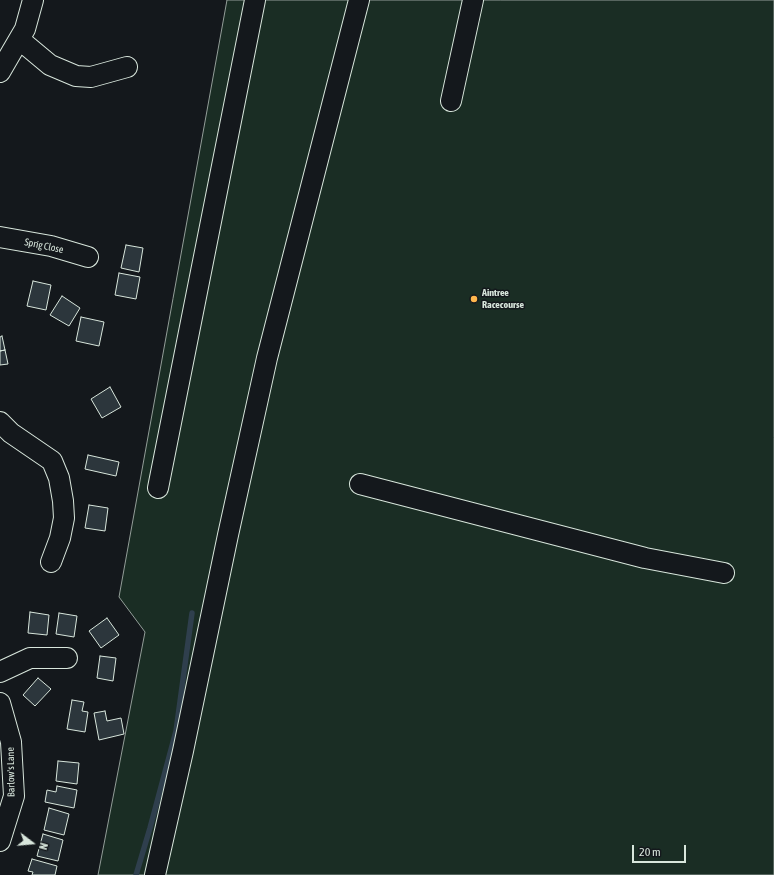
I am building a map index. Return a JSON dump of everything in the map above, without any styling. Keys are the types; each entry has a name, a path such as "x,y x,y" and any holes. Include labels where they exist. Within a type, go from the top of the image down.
{"street":[{"path":"0,72 20,40 25,29 33,0"},
{"path":"158,488 255,0"},
{"path":"155,875 184,751 228,535 267,358 359,0"},
{"path":"451,102 473,0"},
{"path":"20,40 50,65 76,76 91,77 127,67"},
{"name":"Sprig Close","path":"0,237 51,246 88,257"},
{"path":"0,422 11,433 52,461 60,486 64,518 60,538 51,562"},
{"path":"360,484 645,558 724,574"},
{"path":"0,672 30,658 67,658"},
{"name":"Barlow's Lane","path":"0,703 11,742 14,796 1,834"}],"green space":[{"name":"Aintree Racecourse","path":"227,0 774,0 774,875 98,875 145,632 119,597"}],"building":[{"path":"126,245 143,248 139,272 121,268"},
{"path":"119,273 140,277 136,299 115,295"},
{"path":"33,281 51,285 46,310 27,306"},
{"path":"62,296 80,308 69,326 50,315"},
{"path":"81,317 104,322 99,346 76,341"},
{"path":"2,336 5,350 0,351 0,337"},
{"path":"5,350 8,364 0,365 0,351"},
{"path":"110,387 121,407 102,418 91,399"},
{"path":"88,455 119,462 116,476 85,469"},
{"path":"89,505 108,508 105,531 85,528"},
{"path":"30,612 49,615 47,635 28,633"},
{"path":"59,613 77,616 74,637 56,634"},
{"path":"107,618 119,635 101,648 89,631"},
{"path":"100,656 116,658 113,681 97,678"},
{"path":"38,678 51,689 35,706 23,695"},
{"path":"72,700 84,702 82,711 88,712 85,732 67,729"},
{"path":"105,711 107,721 121,718 124,734 99,740 94,713"},
{"path":"58,761 79,763 77,784 56,781"},
{"path":"57,786 77,790 74,808 45,802 47,790 56,792"},
{"path":"49,808 69,814 64,835 44,830"},
{"path":"43,834 63,840 58,861 37,856"},
{"path":"32,859 57,866 55,875 32,875 33,872 28,871"}],"waterway":[{"path":"136,875 176,731 192,613"}],"place":[{"name":"Aintree Racecourse","path":"474,299"}]}
